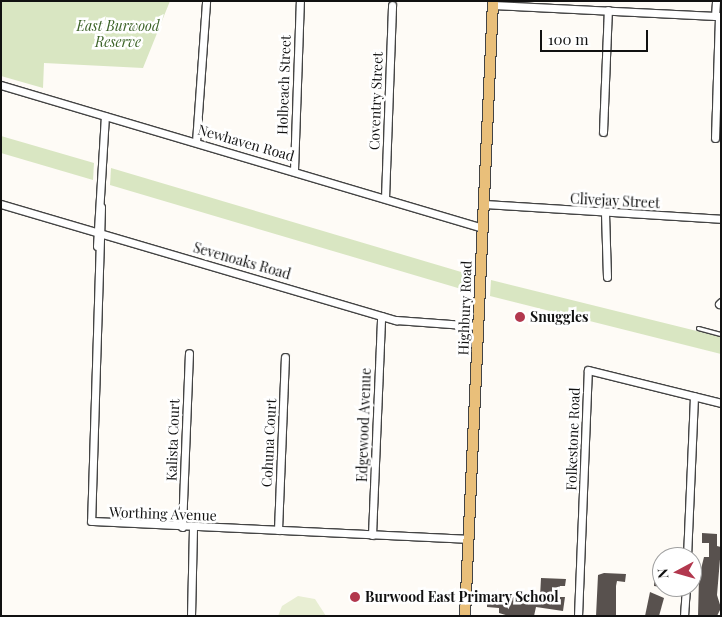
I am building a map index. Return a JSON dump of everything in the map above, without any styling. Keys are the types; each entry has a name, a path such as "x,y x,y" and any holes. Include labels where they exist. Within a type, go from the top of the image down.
{"main road":[{"name":"Highbury Road","path":"465,616 493,3"}],"street":[{"path":"196,142 206,1"},
{"name":"Holbeach Street","path":"294,170 300,1"},
{"path":"603,1 606,10 603,132"},
{"path":"715,138 718,16 716,1"},
{"path":"493,3 718,16"},
{"name":"Coventry Street","path":"385,198 392,5"},
{"name":"Newhaven Road","path":"1,85 294,170 483,228"},
{"name":"Worthing Avenue","path":"105,116 91,521 193,528 468,539"},
{"name":"Sevenoaks Road","path":"1,204 381,316 415,324 478,326"},
{"name":"Clivejay Street","path":"484,208 721,219"},
{"path":"605,213 607,277"},
{"name":"Edgewood Avenue","path":"372,535 381,316"},
{"name":"Kalista Court","path":"182,527 189,353"},
{"name":"Cohuna Court","path":"278,530 286,357"},
{"name":"Folkestone Road","path":"578,616 588,370 721,403"},
{"path":"687,547 694,396"},
{"path":"191,616 193,528"},
{"path":"684,616 685,597"}],"lane":[{"path":"698,328 721,334"}],"green space":[{"name":"East Burwood Reserve","path":"1,1 170,1 143,68 44,63 43,88 1,76"},
{"path":"1,136 94,163 93,180 1,153"},
{"path":"111,168 468,274 468,291 110,185"},
{"path":"491,280 721,337 721,354 490,296"},
{"path":"298,596 315,599 326,616 278,616 282,606"}],"building":[{"path":"702,533 717,534 717,546 721,547 717,595 721,608 717,616 698,616 698,597 702,597 702,565 704,557 709,557 709,543 702,543"},
{"path":"604,573 626,574 625,582 617,581 616,616 596,616 598,575"},
{"path":"541,578 566,579 565,586 560,586 560,597 565,597 563,611 536,607 534,616 509,616 499,613 499,608 487,607 487,597 540,597"},
{"path":"650,592 652,593 652,597 664,598 659,616 645,616"}],"place":[{"name":"Snuggles","path":"520,317"},
{"name":"Burwood East Primary School","path":"355,597"}]}
